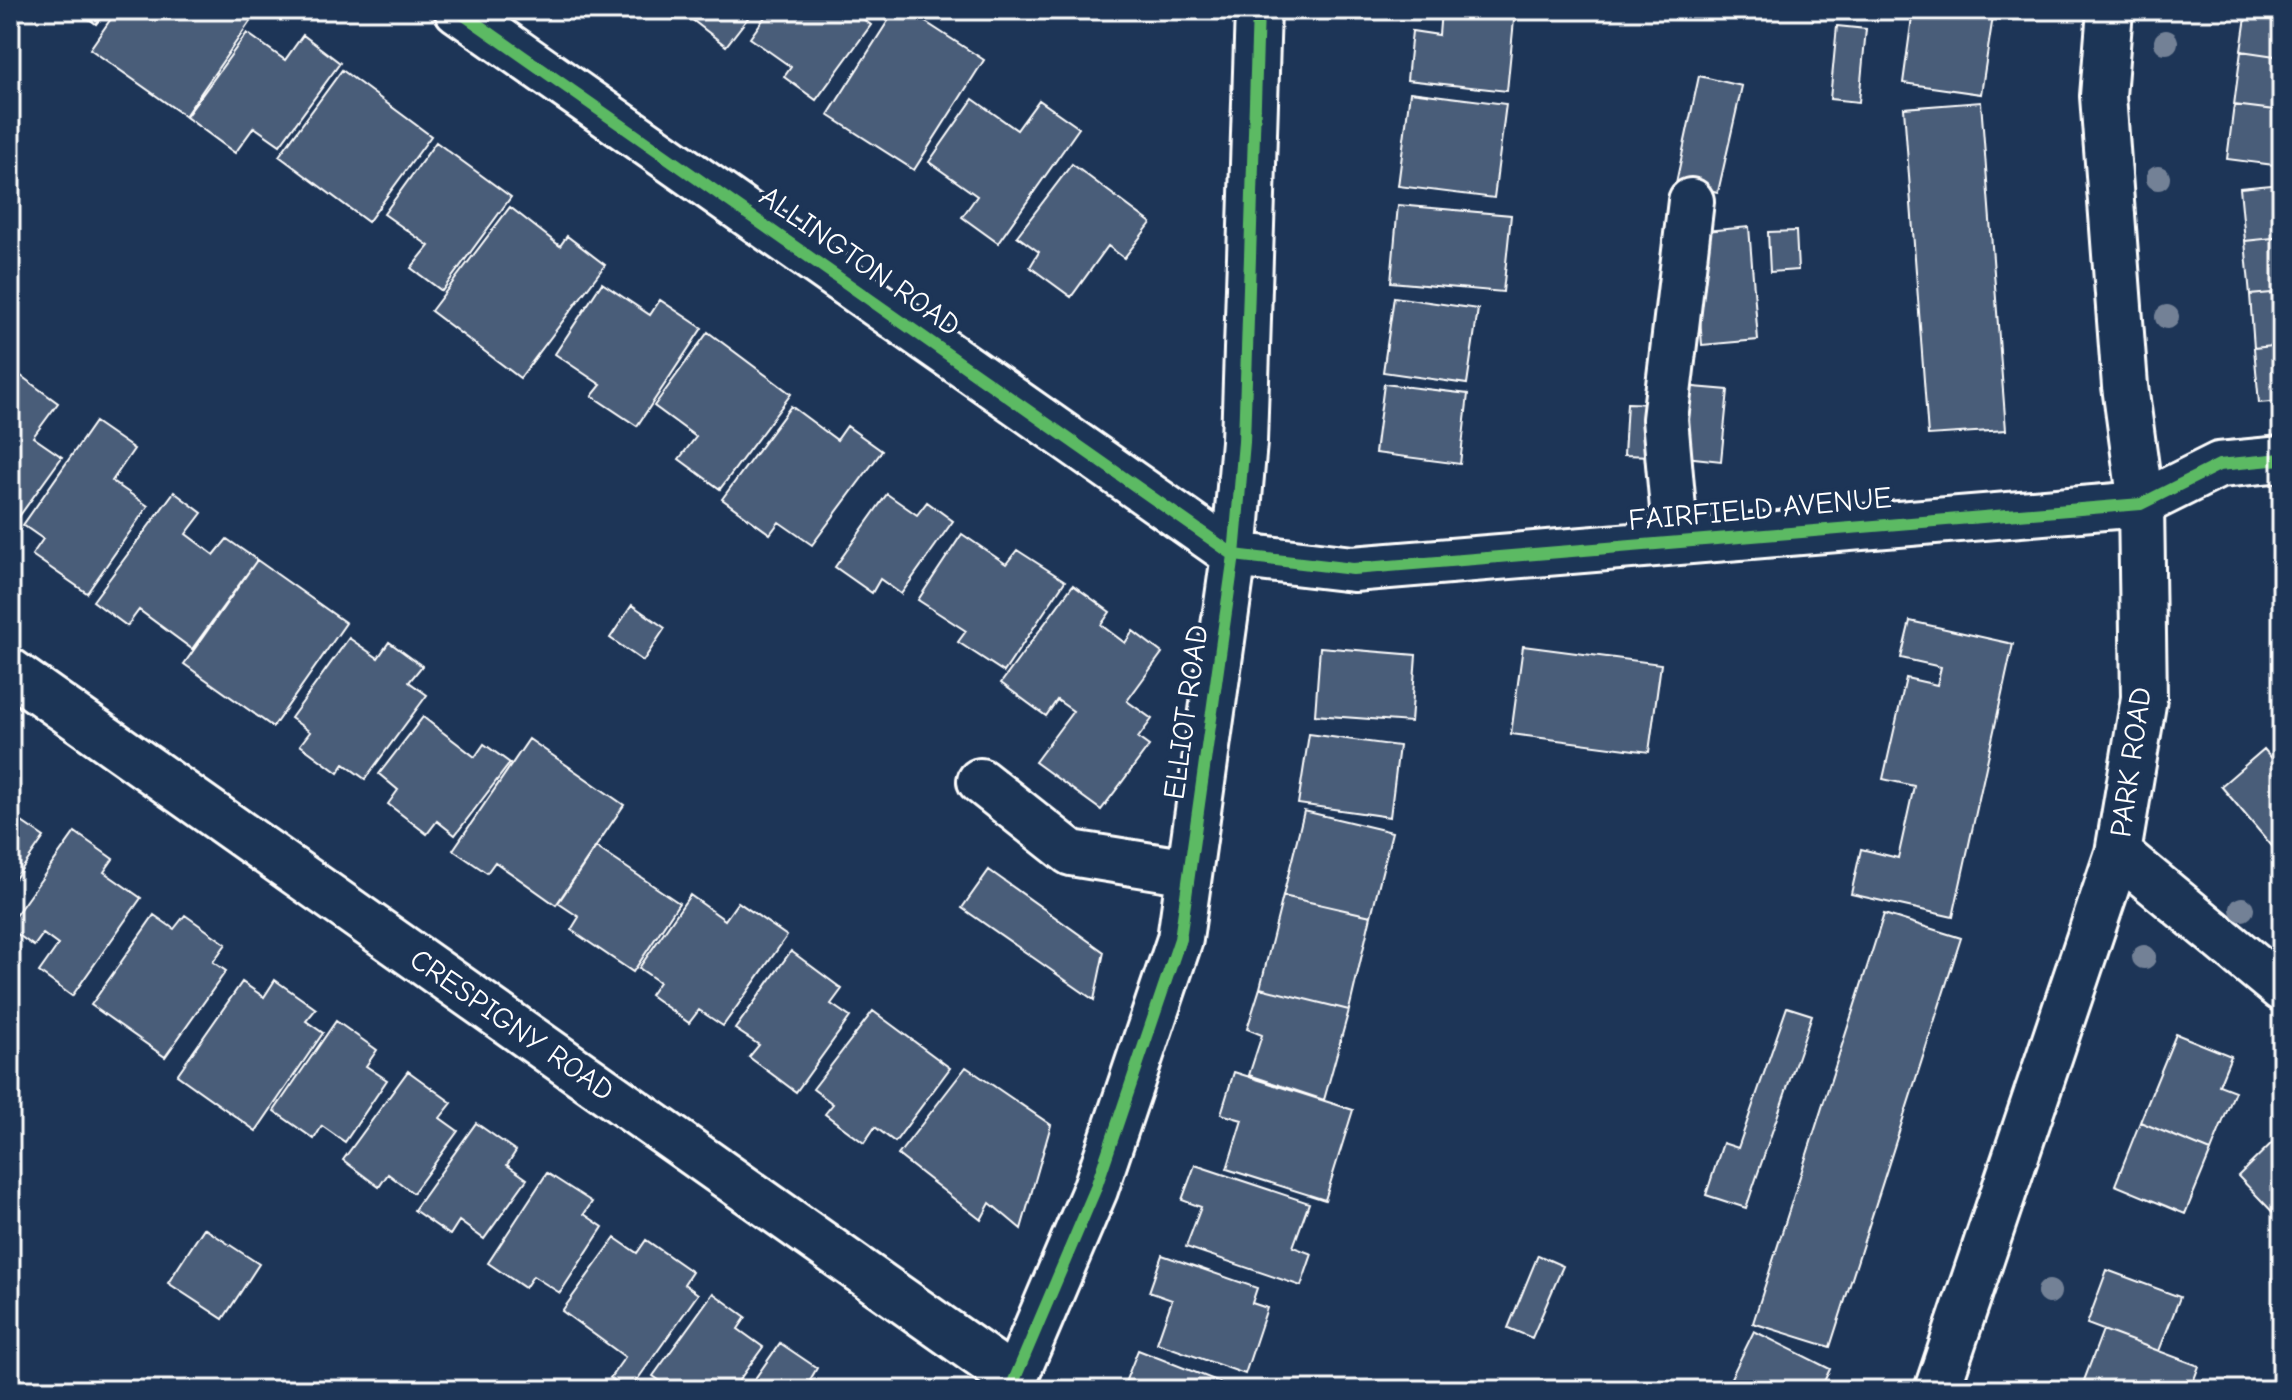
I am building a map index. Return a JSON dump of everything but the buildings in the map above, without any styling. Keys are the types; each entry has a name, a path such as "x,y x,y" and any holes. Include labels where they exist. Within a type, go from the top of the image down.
{"street":[{"name":"ALLINGTON ROAD","path":"457,10 1234,555"},
{"name":"ELLIOT ROAD","path":"1012,1385 1095,1190 1180,939 1234,555 1244,442 1258,10"},
{"name":"PARK ROAD","path":"1937,1390 2118,853 2144,698 2141,504 2125,386 2103,96 2110,10"},
{"path":"1676,542 1665,419 1691,201"},
{"name":"FAIRFIELD AVENUE","path":"1234,555 1353,569 2141,504 2219,465 2282,459"},
{"name":"CRESPIGNY ROAD","path":"10,671 1012,1385"},
{"path":"980,781 1071,853 1189,872"},
{"path":"2118,853 2282,989"}],"cycle path":[{"path":"457,10 1234,555 1353,569 2141,504 2219,465 2282,459"},
{"path":"1010,1390 1095,1190 1180,939 1234,555 1244,442 1258,10"}]}
